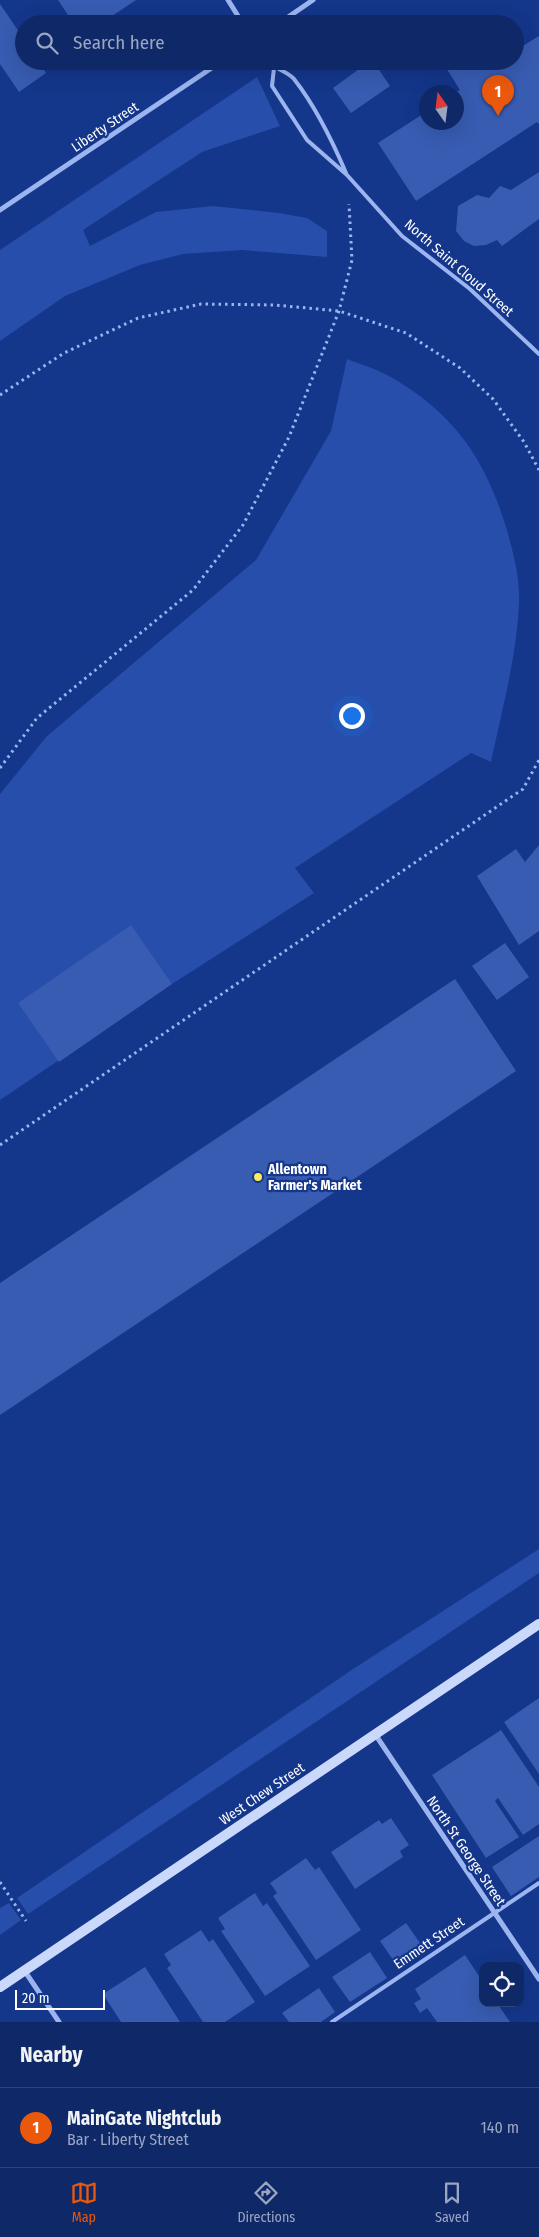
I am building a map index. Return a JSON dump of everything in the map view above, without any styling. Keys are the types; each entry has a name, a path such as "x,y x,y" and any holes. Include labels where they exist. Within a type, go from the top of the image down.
{"street":[{"path":"228,0 238,15"},
{"path":"291,15 313,0"},
{"name":"Liberty Street","path":"0,210 209,70"},
{"name":"West Chew Street","path":"0,1987 539,1624"},
{"name":"North St George Street","path":"375,1734 539,1979"},
{"path":"24,1970 59,2022"}],"lane":[{"name":"North Saint Cloud Street","path":"274,70 272,86 308,140 347,175 402,236 470,290 539,354"},
{"name":"North Saint Cloud Street","path":"278,70 292,77 329,133 347,175"},
{"name":"Emmett Street","path":"332,2022 539,1883"}],"path":[{"path":"0,768 37,718 193,590 243,525 289,438 339,311 352,260 347,175"},
{"path":"0,395 64,353 138,318 200,304 275,305 339,311 406,333 460,368 493,399 524,442 539,470"},
{"path":"0,1145 523,789 539,760"},
{"path":"0,1882 26,1921"}],"shaded area":[{"path":"257,77 280,126 202,152 83,230 90,246 156,212 213,206 279,213 307,218 327,231 327,257 242,250 183,254 140,265 65,296 0,341 0,250"},
{"path":"347,359 389,376 412,390 449,421 477,458 498,502 516,564 519,602 512,663 491,762 471,753 295,868 314,893 172,984 0,1100 0,794 47,736 256,560 331,431"},
{"path":"539,1549 539,1573 28,1914 17,1898 353,1669"},
{"path":"9,1903 21,1920 0,1935 0,1908"}],"building":[{"path":"58,0 136,0 114,15 68,15"},
{"path":"0,4 15,26 15,70 44,70 46,73 19,92 0,64"},
{"path":"539,36 539,124 537,122 416,201 378,143 419,117 419,130 464,130 464,85 457,85 447,70 524,70 524,45"},
{"path":"358,70 379,70 390,86 351,113 333,88"},
{"path":"539,172 539,219 502,246 497,240 486,245 474,246 464,241 456,231 458,206 477,195 489,198 500,186 511,190"},
{"path":"539,845 539,931 519,945 477,876 516,849 525,862"},
{"path":"131,925 172,984 59,1062 18,1003"},
{"path":"505,943 529,977 497,1000 472,966"},
{"name":"Allentown Farmer's Market","path":"455,979 516,1071 0,1415 0,1283"},
{"path":"539,1698 539,1774 504,1722"},
{"path":"501,1730 539,1787 539,1824 523,1835 498,1798 495,1801 519,1837 486,1858 432,1775"},
{"path":"391,1818 409,1845 400,1851 403,1857 355,1889 331,1852 379,1820 382,1824"},
{"path":"539,1836 539,1877 511,1896 492,1867"},
{"path":"306,1858 315,1870 319,1867 361,1930 316,1960 273,1896 277,1893 270,1883"},
{"path":"255,1893 263,1906 267,1903 310,1966 265,1996 221,1931 225,1929 218,1918"},
{"path":"406,1923 425,1950 398,1967 380,1941"},
{"path":"201,1930 209,1942 213,1939 255,2002 225,2022 203,2022 167,1968 171,1965 164,1954"},
{"path":"370,1952 387,1978 350,2002 332,1977"},
{"path":"465,1955 479,1976 479,2007 500,2007 510,2022 437,2022 427,2008 420,2013 414,2003 421,1999 415,1989"},
{"path":"145,1967 180,2022 121,2022 103,1994"},
{"path":"319,1988 335,2012 321,2022 289,2022 282,2013"}],"place":[{"name":"MainGate Nightclub","path":"498,116"},
{"name":"Allentown Farmer's Market","path":"258,1177"}]}
